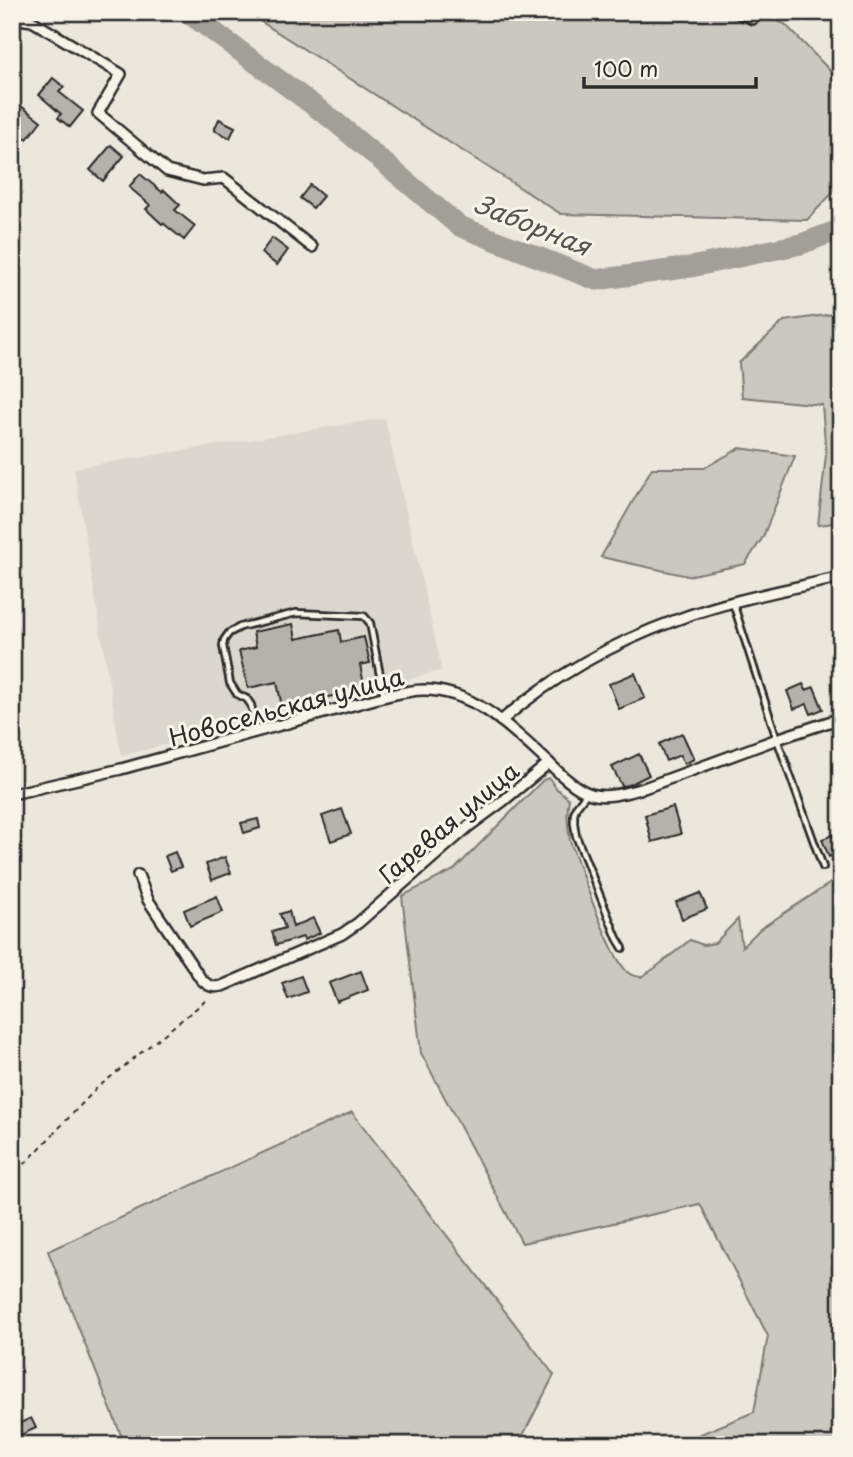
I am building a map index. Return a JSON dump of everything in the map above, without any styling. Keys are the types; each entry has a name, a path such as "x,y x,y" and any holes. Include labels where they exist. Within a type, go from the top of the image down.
{"street":[{"path":"12,18 32,21 121,74 98,113 167,171 203,180 224,178 312,247"},
{"path":"502,721 528,698 598,655 631,639 677,620 733,603 841,577"},
{"name":"Новосельская улица","path":"12,794 121,769 385,696 423,690 438,691 472,702 502,721 549,763"},
{"path":"587,793 611,795 644,788 841,718"},
{"name":"Гаревая улица","path":"222,986 342,934 469,826 549,763 587,793"},
{"path":"138,875 148,900 201,979 208,986 222,986"}],"lane":[{"path":"731,12 753,21"},
{"path":"733,603 777,739 823,867"},
{"path":"257,732 251,705 232,689 224,656 224,640 229,633 240,627 296,612 364,616 369,623 385,696"},
{"path":"587,793 573,814 576,836 623,948"}],"path":[{"path":"12,1180 97,1088 222,986"}],"shaded area":[{"path":"246,12 752,12 785,24 841,82 841,184 807,220 561,214"},
{"path":"841,313 841,522 818,525 826,455 822,405 742,397 739,363 784,321"},
{"path":"385,418 442,670 121,756 74,468"},
{"path":"740,448 795,456 763,537 745,564 688,576 601,557 652,468 704,468"},
{"path":"549,778 569,799 567,815 570,841 605,934 623,966 632,975 641,977 690,940 703,945 715,943 738,919 742,947 760,929 841,876 841,1445 674,1445 754,1412 768,1336 700,1204 522,1243 421,1053 402,896 454,870 543,780"},
{"path":"352,1112 554,1375 518,1445 125,1445 48,1251"}],"building":[{"path":"53,78 64,87 59,92 83,111 70,127 58,118 61,114 39,95"},
{"path":"21,106 41,121 27,139 12,128 12,117"},
{"path":"219,119 235,127 230,138 214,130"},
{"path":"111,145 124,156 103,181 90,170"},
{"path":"140,174 180,205 175,210 195,226 184,240 146,209 150,205 129,187"},
{"path":"310,185 323,196 313,208 300,198"},
{"path":"272,238 288,250 277,265 261,253"},
{"path":"293,624 296,639 339,630 341,642 364,637 370,663 360,665 365,689 282,707 277,682 248,688 239,651 256,647 253,632"},
{"path":"635,673 645,698 619,709 609,684"},
{"path":"803,684 806,690 814,687 823,709 811,714 807,704 794,709 787,691"},
{"path":"682,733 694,759 684,764 680,755 666,761 659,744"},
{"path":"639,754 649,775 622,786 612,767"},
{"path":"673,807 681,834 652,842 645,815"},
{"path":"342,809 351,834 331,841 322,816"},
{"path":"258,819 260,828 244,833 241,823"},
{"path":"841,832 841,852 829,857 822,839"},
{"path":"175,852 181,867 171,871 165,856"},
{"path":"225,857 231,873 212,880 206,864"},
{"path":"700,893 707,909 682,919 676,902"},
{"path":"217,896 223,912 190,926 184,910"},
{"path":"289,911 293,927 313,918 320,933 304,940 303,937 276,945 272,932 285,928 280,914"},
{"path":"361,971 368,990 337,1002 329,983"},
{"path":"301,976 307,992 288,999 282,983"},
{"path":"31,1418 36,1428 12,1439 12,1427"}],"waterway":[{"name":"Заборная","path":"187,12 332,119 459,226 596,280 691,267 801,244 841,229"}]}
